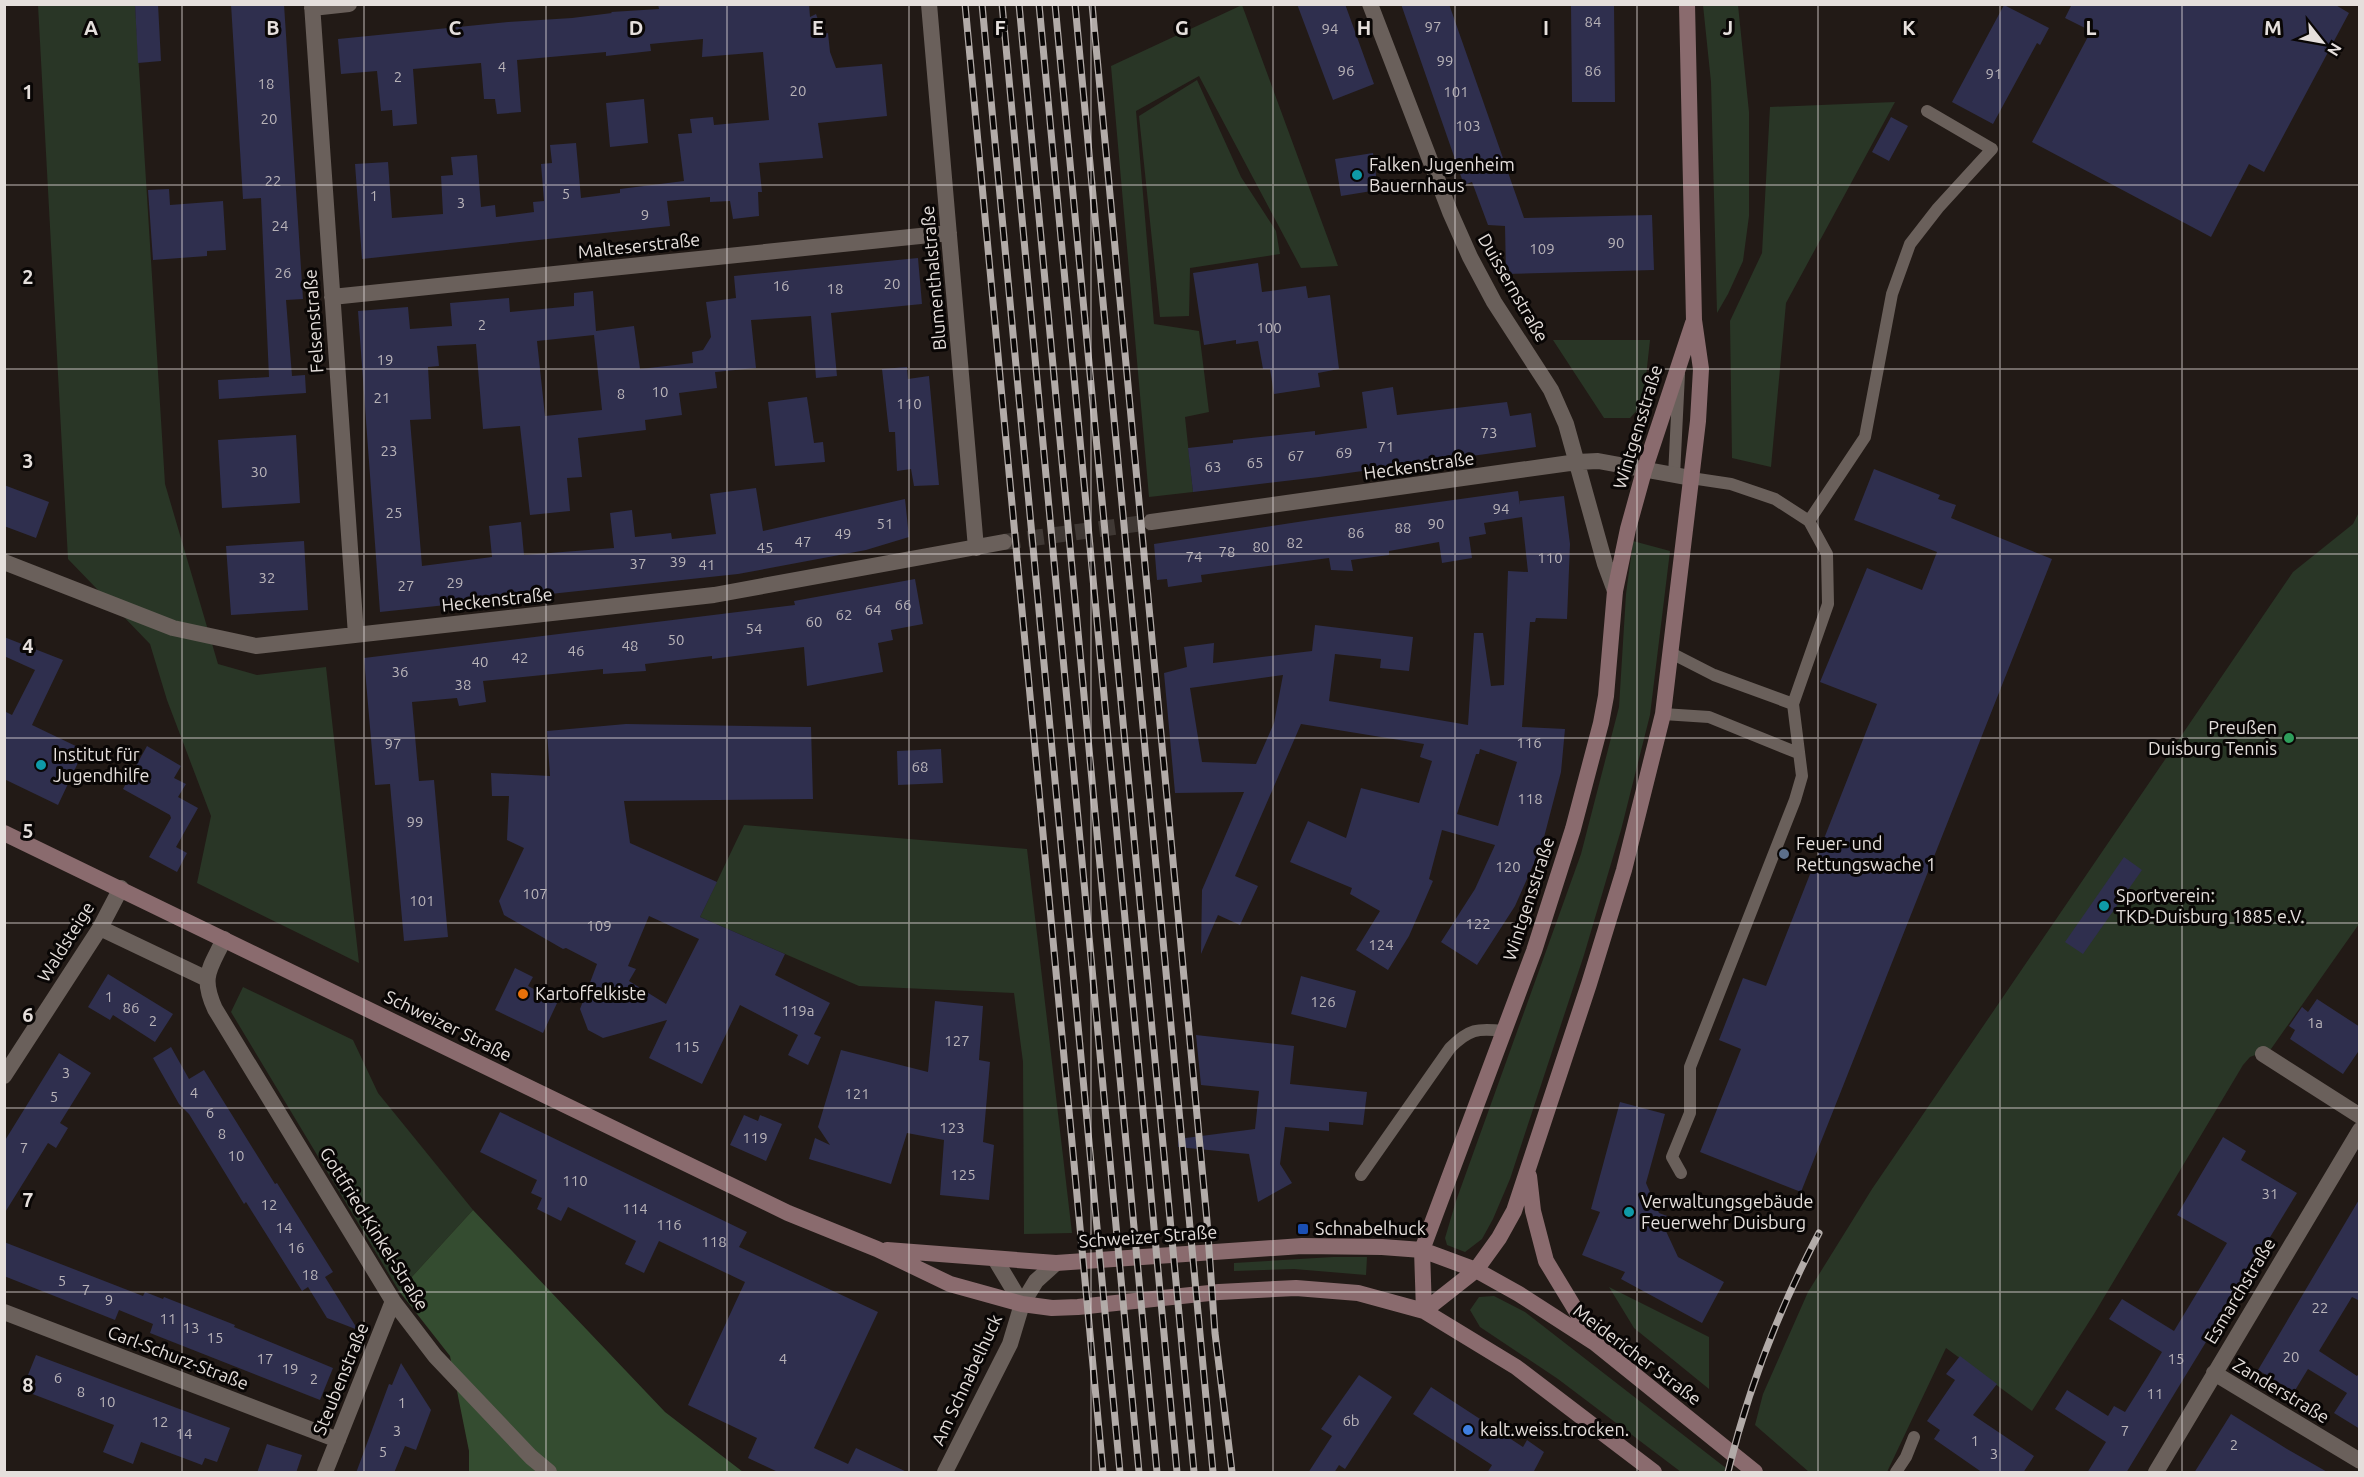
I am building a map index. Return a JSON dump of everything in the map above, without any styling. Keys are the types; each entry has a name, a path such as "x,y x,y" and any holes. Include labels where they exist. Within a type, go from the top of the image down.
{"main road":[{"name":"Wintgensstraße","path":"1424,1311 1476,1270 1509,1220 1528,1172 1624,870 1664,714 1671,653 1683,477 1701,369 1694,320 1687,4"},
{"name":"Wintgensstraße","path":"1424,1311 1422,1250 1534,951 1572,829 1601,723 1606,696 1615,591 1628,529 1644,471 1694,320"},
{"name":"Schweizer Straße","path":"4,833 788,1213 877,1250 950,1284 1022,1304 1052,1308 1296,1288 1372,1296 1424,1311"},
{"name":"Wintgensstraße","path":"1528,1172 1533,1211 1546,1261 1595,1343"},
{"name":"Schweizer Straße","path":"877,1250 1056,1263 1302,1246 1422,1250"},
{"name":"Meidericher Straße","path":"1422,1250 1476,1270 1520,1294 1595,1343 1755,1473"},
{"path":"1424,1311 1516,1367 1654,1473"}],"street":[{"path":"312,6 349,4"},
{"name":"Blumenthalstraße","path":"929,4 976,548"},
{"name":"Duissernstraße","path":"1370,4 1449,212 1494,302 1551,390 1566,424 1605,564 1615,591"},
{"name":"Felsenstraße","path":"312,6 356,635"},
{"name":"Malteserstraße","path":"332,297 950,233"},
{"name":"Heckenstraße","path":"1151,522 1577,462 1598,461 1683,477"},
{"name":"Heckenstraße","path":"4,562 173,628 256,646 714,596 1004,542"},
{"name":"Waldsteige","path":"4,1076 100,928 121,888"},
{"path":"100,928 206,978 224,939"},
{"name":"Gottfried-Kinkel-Straße","path":"206,978 208,994 215,1009 393,1301 435,1356 531,1458 549,1473"},
{"path":"2263,1054 2360,1116"},
{"name":"Esmarchstraße","path":"2156,1473 2360,1130"},
{"name":"Am Schnabelhuck","path":"995,1259 1022,1304"},
{"name":"Am Schnabelhuck","path":"945,1473 1010,1344 1022,1304 1036,1281 1056,1263"},
{"name":"Steubenstraße","path":"325,1473 393,1301"},
{"name":"Carl-Schurz-Straße","path":"4,1312 338,1440"},
{"name":"Zanderstraße","path":"2214,1373 2360,1461"}],"lane":[{"path":"1809,521 1865,437 1892,294 1910,244 1938,208 1992,149 1927,111"},
{"path":"1679,363 1683,477 1731,484 1775,499 1809,521 1827,554 1828,604 1792,704 1802,776 1796,800 1690,1067 1690,1113 1672,1157 1681,1173"},
{"path":"1671,653 1714,675 1792,704"},
{"path":"1664,714 1709,717 1798,753"},
{"path":"1361,1175 1456,1041 1464,1034 1484,1028 1504,1031"},
{"path":"1896,1473 1914,1437"}],"green space":[{"path":"38,5 135,5 165,484 218,664 257,675 326,667 359,963 197,883 211,816 167,700 150,644 68,559"},
{"path":"1242,5 1338,266 1301,268 1199,76 1136,111 1154,324 1199,331 1209,412 1185,417 1193,492 1149,497 1111,66"},
{"path":"1703,5 1738,5 1749,112 1749,216 1743,261 1717,313 1711,82"},
{"path":"1197,80 1241,177 1276,231 1280,254 1190,268 1189,316 1160,317 1139,116"},
{"path":"1895,102 1786,303 1771,467 1732,458 1730,321 1762,253 1770,107"},
{"path":"1553,340 1650,340 1643,404 1630,418 1604,418"},
{"path":"2359,512 2359,924 2271,1049 2250,1057 2243,1065 2094,1314 2032,1411 1946,1348 1887,1472 1809,1472 1755,1425 1763,1394 1808,1292 1872,1189 2293,572 2353,524"},
{"path":"1633,541 1670,551 1650,715 1621,830 1584,955 1510,1179 1482,1239 1465,1252 1447,1245 1445,1238 1456,1201 1581,854 1619,707 1626,594"},
{"path":"744,825 1027,849 1072,1233 1024,1234 1023,1062 1014,993 859,986 700,917"},
{"path":"243,987 353,1040 378,1093 473,1210 399,1291 231,1012"},
{"path":"473,1210 665,1412 743,1472 469,1472 469,1451 450,1356 399,1291"},
{"path":"1367,1257 1366,1275 1294,1269 1234,1271 1234,1263"},
{"path":"1609,1287 1709,1337 1709,1389 1634,1328"},
{"path":"1494,1296 1525,1312 1731,1472 1681,1472 1558,1379 1480,1327 1470,1310 1479,1297"}],"building":[{"path":"135,4 158,4 161,61 138,63"},
{"path":"231,4 284,4 303,299 286,300 292,376 305,375 306,393 219,399 218,380 269,377 261,198 243,199"},
{"path":"658,4 809,4 810,17 816,14 823,34 828,33 830,52 836,68 882,64 887,116 818,123 823,158 759,163 762,192 758,192 759,216 733,219 730,201 710,202 710,197 667,201 670,226 362,259 355,164 388,162 392,218 443,214 441,176 453,175 451,157 477,155 481,207 495,205 496,217 534,212 533,202 544,201 541,164 552,163 550,145 576,143 581,198 620,193 620,189 684,181 678,134 692,133 690,119 713,117 714,125 769,120 763,52 702,57 703,39 650,44 651,51 606,56 606,52 517,60 521,112 497,114 495,99 484,99 481,63 413,69 417,124 393,126 392,110 381,111 377,71 341,74 338,39 659,9"},
{"path":"1297,4 1345,4 1374,84 1333,100"},
{"path":"1401,4 1449,4 1524,218 1652,215 1654,270 1506,274 1505,226 1488,225 1472,182 1464,185"},
{"path":"1571,4 1614,4 1615,102 1572,102"},
{"path":"2072,4 2334,4 2349,13 2264,172 2249,164 2211,237 2032,142 2091,31 2065,18"},
{"path":"2004,5 2049,28 2040,45 2037,43 1993,124 1952,102"},
{"path":"644,99 648,143 610,147 606,103"},
{"path":"1891,117 1908,126 1889,161 1872,152"},
{"name":"Falken Jugenheim Bauernhaus","path":"1373,153 1378,190 1341,196 1335,159"},
{"path":"169,189 170,205 223,201 226,250 207,251 207,256 153,260 148,190"},
{"path":"918,258 922,304 831,313 837,376 816,378 811,316 751,320 756,368 715,372 717,388 679,393 682,415 645,420 646,430 578,438 582,477 567,478 570,511 530,515 520,426 483,429 476,344 437,346 439,366 428,367 431,419 410,420 422,566 492,557 489,526 521,522 524,555 614,548 610,513 632,510 635,537 671,533 672,539 716,534 710,494 756,488 763,531 905,499 909,537 866,550 738,574 380,612 358,311 408,307 410,329 452,326 450,303 509,298 510,312 574,306 574,293 593,291 596,331 634,326 640,369 693,363 692,352 703,350 711,337 706,302 736,298 734,276","holes":["594,335 602,410 545,416 537,341"]},
{"path":"1258,263 1262,292 1306,286 1308,298 1330,295 1339,369 1318,373 1320,387 1274,394 1270,369 1263,369 1258,341 1236,344 1236,340 1204,345 1193,273"},
{"path":"907,367 908,379 929,376 939,485 914,486 911,469 897,471 895,432 889,432 882,369"},
{"path":"1393,387 1397,415 1507,402 1510,416 1531,413 1536,447 1193,492 1188,448 1233,443 1233,440 1315,431 1315,435 1367,428 1362,392"},
{"path":"807,397 814,443 823,442 825,462 775,466 768,402"},
{"path":"296,435 300,503 222,508 218,440"},
{"path":"1874,469 1940,495 1938,499 1956,505 1951,518 2052,559 1801,1192 1700,1152 1741,1049 1719,1040 1743,978 1766,986 1877,704 1820,682 1867,568 1922,590 1937,552 1854,520"},
{"path":"4,485 49,502 36,538 4,526"},
{"path":"1518,491 1520,505 1520,501 1564,496 1570,544 1567,619 1536,618 1535,622 1530,622 1522,727 1565,729 1561,772 1542,845 1515,906 1477,965 1441,942 1475,889 1495,845 1442,830 1429,879 1433,881 1409,936 1388,970 1356,950 1380,911 1350,894 1352,888 1290,862 1308,821 1346,838 1361,788 1419,803 1432,761 1420,757 1424,744 1301,724 1235,876 1258,886 1240,925 1218,915 1201,954 1202,890 1244,792 1175,793 1164,673 1187,667 1184,647 1214,643 1213,663 1312,651 1315,625 1413,637 1409,671 1380,668 1381,659 1335,654 1329,701 1468,725 1474,633 1483,633 1491,686 1504,685 1508,571 1528,572 1522,517 1484,523 1486,534 1469,537 1472,558 1442,563 1439,542 1389,551 1389,555 1351,560 1353,571 1331,570 1329,558 1201,575 1202,582 1168,587 1167,579 1157,580 1154,544","holes":["1283,675 1274,723 1256,764 1202,762 1190,688","1480,749 1517,762 1498,826 1457,814 1476,754 1479,754"]},
{"path":"304,541 308,610 231,615 226,546"},
{"path":"915,579 923,624 891,630 893,640 878,643 883,672 807,686 804,647 712,659 712,656 645,664 646,671 603,674 603,669 483,681 486,702 459,706 457,698 412,702 419,781 434,780 448,937 404,941 390,784 375,785 364,658 795,605 794,601"},
{"name":"Institut für Jugendhilfe","path":"4,637 63,660 32,725 84,750 58,805 4,779 4,711 12,715 35,670 4,656"},
{"path":"626,724 811,727 813,799 624,801 630,843 717,882 700,917 785,954 775,975 830,1003 814,1034 821,1037 808,1065 788,1055 798,1035 740,1005 702,1084 649,1058 667,1020 603,1038 588,1030 580,1009 597,964 566,948 563,949 504,915 499,901 524,848 507,840 509,796 492,796 491,773 550,776 547,731","holes":["649,916 699,939 666,1004 629,981 636,969 628,966"]},
{"path":"147,746 181,766 174,778 186,784 178,797 198,808 176,847 187,853 177,872 149,857 171,818 170,815 123,789"},
{"path":"941,749 943,783 898,785 897,751"},
{"name":"Sportverein: TKD-Duisburg 1885 e.V.","path":"2124,857 2142,870 2083,954 2065,942"},
{"name":"Kartoffelkiste","path":"515,968 533,977 528,986 558,1001 543,1033 495,1010"},
{"path":"108,974 173,1014 155,1042 113,1015 110,1020 88,1007"},
{"path":"1301,976 1356,991 1346,1028 1291,1014"},
{"path":"2317,999 2360,1027 2360,1049 2343,1074 2290,1039 2295,1030 2289,1026 2302,1007 2308,1012"},
{"path":"935,1001 983,1006 979,1060 990,1062 983,1142 994,1145 989,1200 940,1195 944,1140 907,1133 891,1184 809,1159 815,1138 830,1145 818,1127 841,1050 928,1072"},
{"path":"1196,1035 1294,1046 1290,1084 1367,1092 1363,1125 1329,1122 1329,1131 1285,1127 1280,1164 1292,1183 1258,1202 1249,1154 1178,1147 1178,1139 1255,1129 1259,1091 1201,1085"},
{"path":"171,1047 189,1079 204,1070 333,1272 325,1277 358,1330 327,1318 308,1287 302,1291 246,1202 244,1204 189,1114 179,1104 153,1058"},
{"path":"59,1053 91,1073 60,1123 68,1128 56,1148 48,1143 4,1214 4,1142"},
{"name":"Verwaltungsgebäude Feuerwehr Duisburg","path":"1620,1102 1665,1114 1646,1183 1659,1213 1670,1217 1665,1229 1678,1257 1724,1282 1702,1323 1621,1279 1625,1272 1582,1255 1600,1212 1591,1209"},
{"path":"500,1112 747,1232 739,1247 878,1312 814,1448 848,1464 856,1448 909,1473 780,1473 748,1458 757,1438 688,1405 745,1282 659,1241 644,1273 625,1264 636,1241 568,1207 561,1221 537,1209 542,1198 531,1193 537,1180 480,1152"},
{"path":"744,1115 758,1121 760,1115 782,1124 766,1161 730,1145"},
{"path":"2223,1137 2246,1151 2241,1160 2297,1193 2126,1473 2087,1473 2106,1442 2055,1409 2067,1390 2108,1416 2114,1406 2125,1412 2147,1377 2162,1352 2109,1319 2122,1299 2174,1331 2227,1243 2177,1215"},
{"path":"2360,1198 2360,1301 2352,1297 2319,1351 2357,1376 2360,1372 2360,1429 2334,1413 2347,1393 2308,1369 2294,1392 2258,1370"},
{"path":"4,1242 143,1296 145,1292 163,1299 164,1297 333,1368 320,1400 150,1333 153,1324 119,1310 115,1320 4,1276"},
{"path":"36,1355 230,1428 217,1462 205,1458 202,1465 141,1442 133,1464 103,1452 114,1425 22,1390"},
{"path":"1960,1356 1997,1384 1973,1415 2034,1456 2023,1473 1983,1473 1934,1439 1940,1430 1927,1421 1955,1380 1946,1374"},
{"path":"401,1363 431,1410 416,1450 405,1446 394,1473 356,1473 389,1384 392,1385"},
{"path":"1359,1375 1392,1397 1345,1469 1339,1465 1334,1473 1308,1473 1332,1436 1321,1429"},
{"name":"kalt.weiss.trocken.","path":"1431,1387 1523,1447 1527,1440 1544,1452 1533,1473 1487,1473 1492,1465 1413,1414"},
{"path":"2231,1414 2287,1449 2329,1473 2194,1473"},
{"path":"267,1444 302,1455 296,1473 257,1473"}],"tunnel":[{"path":"1004,542 1151,522"}],"railway":[{"path":"965,4 1103,1472"},
{"path":"982,4 1120,1472"},
{"path":"1002,4 1139,1472"},
{"path":"1019,4 1157,1472"},
{"path":"1039,4 1177,1472"},
{"path":"1055,4 1194,1472"},
{"path":"1075,4 1213,1472"},
{"path":"1092,4 1207,1221 1215,1333 1232,1472"},
{"path":"1728,1472 1745,1410 1766,1350 1819,1233"}],"place":[{"name":"Falken Jugenheim Bauernhaus","path":"1357,175"},
{"name":"Preußen Duisburg Tennis","path":"2289,738"},
{"name":"Institut für Jugendhilfe","path":"41,765"},
{"name":"Feuer- und Rettungswache 1","path":"1784,854"},
{"name":"Sportverein: TKD-Duisburg 1885 e.V.","path":"2104,906"},
{"name":"Kartoffelkiste","path":"523,994"},
{"name":"Verwaltungsgebäude Feuerwehr Duisburg","path":"1629,1212"},
{"name":"Schnabelhuck","path":"1303,1229"},
{"name":"kalt.weiss.trocken.","path":"1468,1430"}]}
